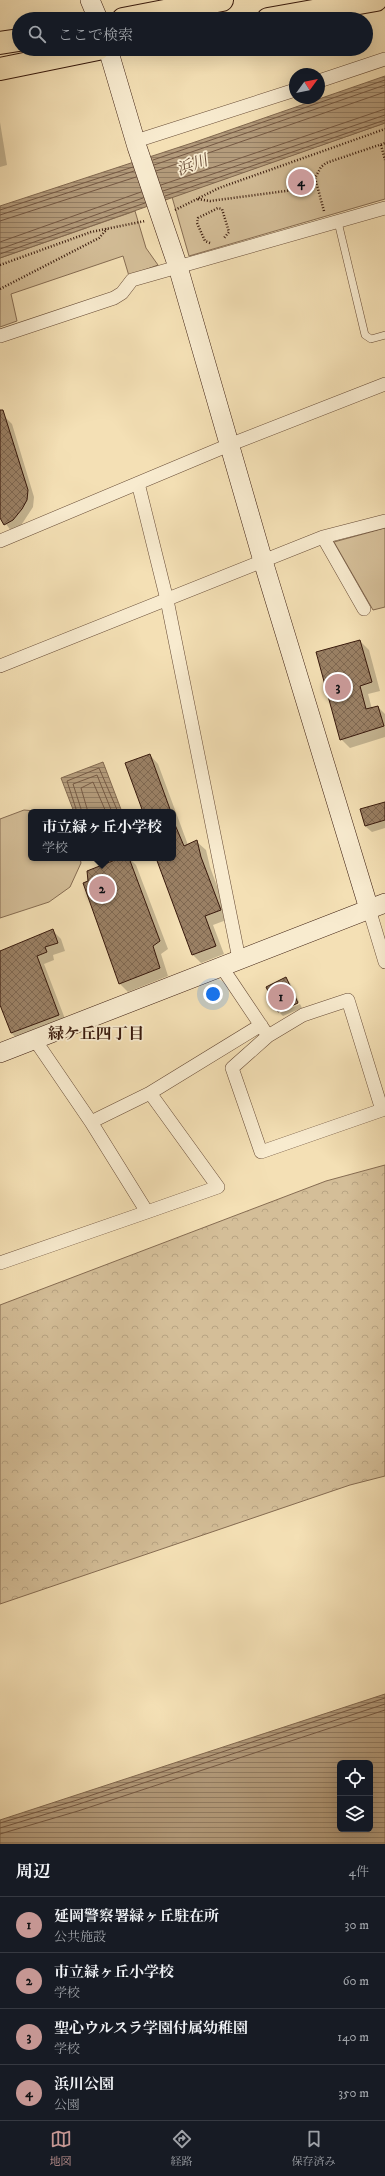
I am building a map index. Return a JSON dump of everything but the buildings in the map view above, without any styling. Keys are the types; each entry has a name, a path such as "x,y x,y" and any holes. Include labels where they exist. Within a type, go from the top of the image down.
{"highway":[{"path":"159,12 222,0"},
{"path":"308,12 376,0"},
{"path":"0,43 12,41"},
{"path":"0,68 62,56"}],"street":[{"path":"90,0 95,12"},
{"path":"110,56 158,211 178,267 263,561 377,906 385,962"},
{"path":"325,80 385,59"},
{"path":"137,144 289,92"},
{"path":"0,336 114,298 122,293 132,280 385,208"},
{"path":"0,541 229,445 385,384"},
{"path":"138,483 167,600 239,959"},
{"path":"0,666 323,537 385,521"},
{"path":"323,537 364,609"},
{"path":"0,1053 377,906"},
{"path":"221,966 264,1030"},
{"path":"91,1122 150,1093 264,1030 348,1000 382,1110 261,1152 232,1068 264,1030"},
{"path":"35,1040 91,1122 147,1212"},
{"path":"0,1263 218,1187 150,1093"}],"lane":[{"path":"338,222 365,335 371,339 385,335"}],"path":[{"path":"0,265 91,232 107,229 198,199 219,188 385,129"},
{"path":"324,211 316,187 315,178 321,167 326,163 385,143"},
{"path":"381,145 385,160"},
{"path":"198,199 210,201 316,187"},
{"path":"218,208 222,209 229,232 227,236 219,240 210,243 205,241 197,223 198,218 218,208"},
{"path":"0,289 100,238 107,229"},
{"path":"219,240 223,254"}],"green space":[{"path":"385,123 385,199 189,256 172,197"},
{"path":"135,211 146,248 158,265 129,276 123,256 11,294 17,321 0,327 0,258"},
{"path":"385,528 385,607 373,610 334,542"},
{"path":"24,810 28,810 28,861 81,861 81,863 70,887 49,902 0,918 0,819"},
{"path":"385,1165 385,1476 350,1485 0,1604 0,1305 326,1181"}],"water":[{"name":"浜川","path":"385,76 385,123 0,258 0,206 198,141 304,104 325,104 325,97"},
{"path":"103,762 121,809 73,809 61,778"},
{"path":"385,1694 385,1844 0,1844 0,1820"}],"place":[{"name":"浜川公園","path":"301,182"},
{"name":"聖心ウルスラ学園付属幼稚園","path":"338,687"},
{"name":"市立緑ヶ丘小学校","path":"102,889"},
{"name":"延岡警察署緑ヶ丘駐在所","path":"281,997"}],"district":[{"name":"緑ケ丘四丁目","path":"96,1034"}]}
